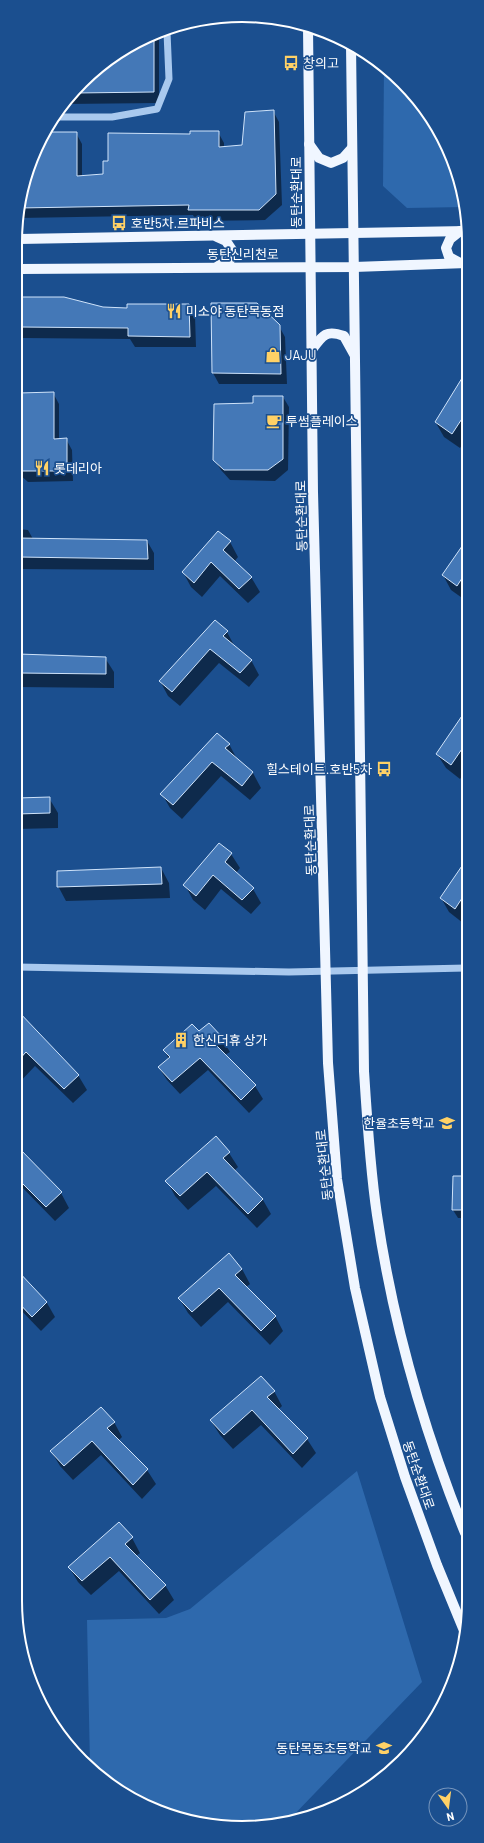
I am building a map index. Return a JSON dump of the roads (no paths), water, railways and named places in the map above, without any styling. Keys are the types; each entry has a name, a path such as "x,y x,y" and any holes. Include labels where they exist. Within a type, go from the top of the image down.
{"main road":[{"name":"동탄순환대로","path":"308,32 313,492 328,1063 337,1180 355,1288 380,1397 405,1478 437,1565 461,1623"},
{"name":"동탄순환대로","path":"351,51 364,1071 367,1124 372,1176 382,1246 417,1394 435,1453 462,1524"},
{"path":"309,144 319,158 331,163 343,158 352,148"},
{"name":"동탄신리천로","path":"22,239 310,235 462,231"},
{"path":"462,232 450,239 446,248 449,257 462,262"},
{"path":"215,236 226,241 232,250 230,260 215,268"},
{"name":"동탄신리천로","path":"22,269 354,267 462,263"},
{"path":"311,351 322,336 333,332 344,336 355,356"}],"street":[{"path":"61,117 112,117 157,109 169,79 167,35"},
{"path":"22,966 326,972 462,968"}],"place":[{"name":"창의고","path":"291,63"},
{"name":"호반5차.르파비스","path":"119,223"},
{"name":"미소야 동탄목동점","path":"174,311"},
{"name":"JAJU","path":"273,355"},
{"name":"투썸플레이스","path":"274,421"},
{"name":"롯데리아","path":"42,468"},
{"name":"힐스테이트.호반5차","path":"384,769"},
{"name":"한신더휴 상가","path":"181,1040"},
{"name":"한율초등학교","path":"447,1123"},
{"name":"동탄목동초등학교","path":"384,1748"}]}
